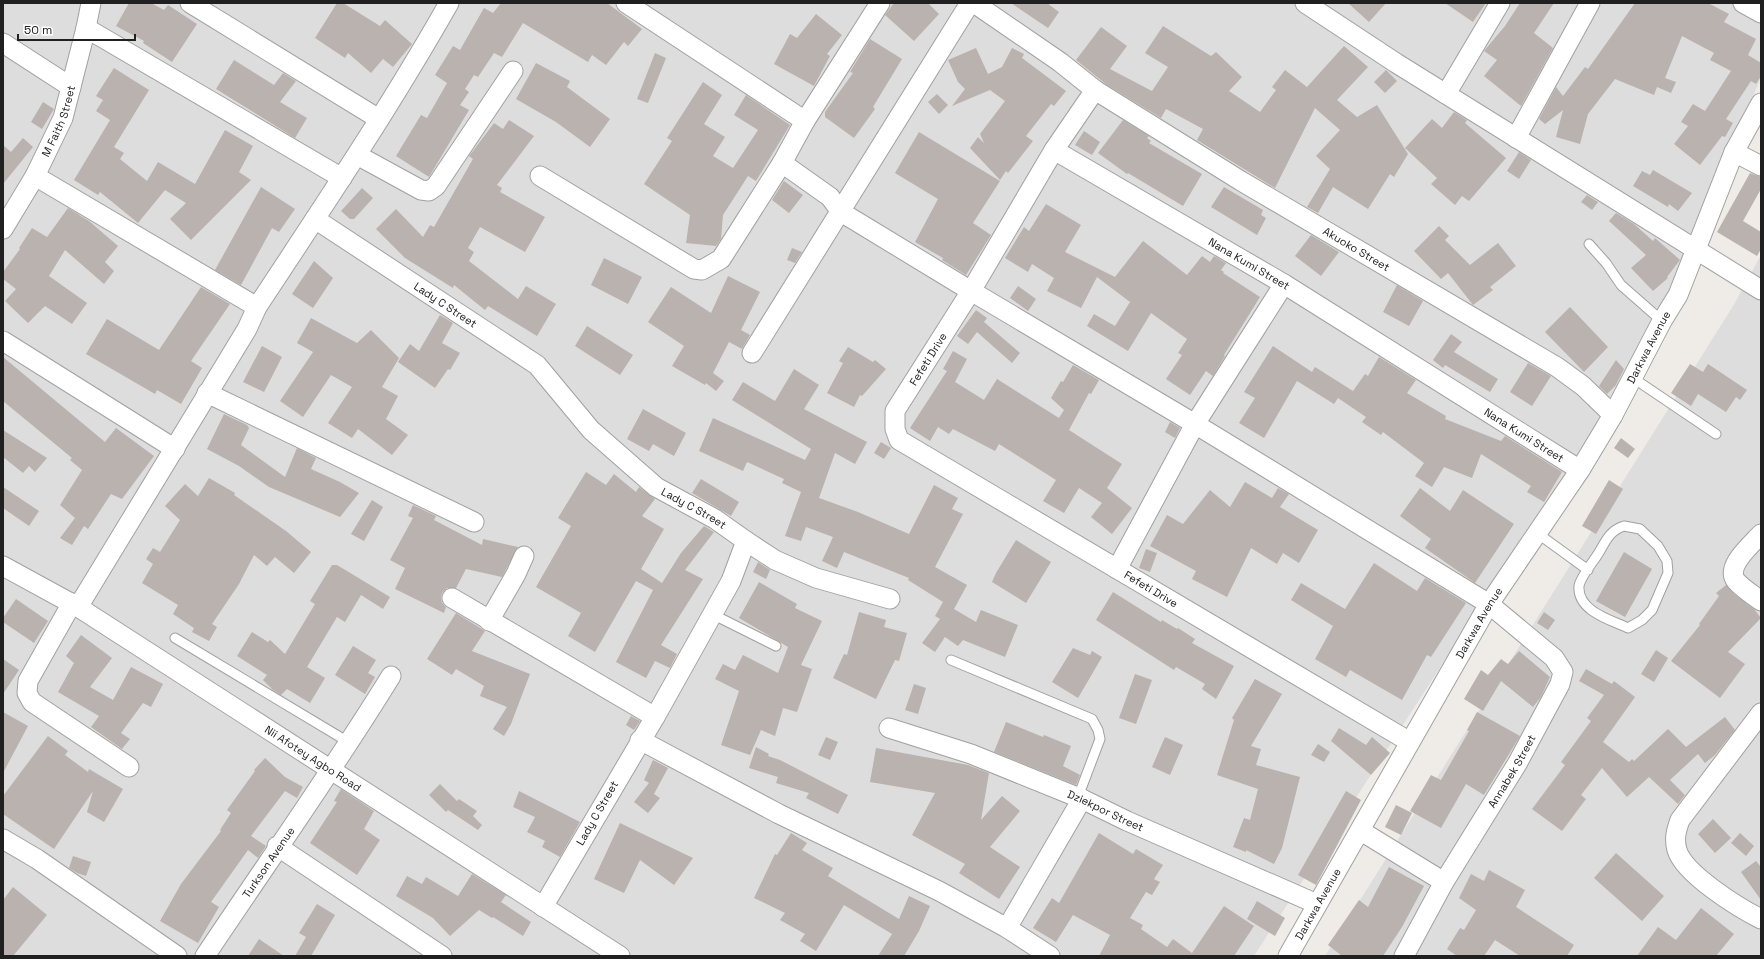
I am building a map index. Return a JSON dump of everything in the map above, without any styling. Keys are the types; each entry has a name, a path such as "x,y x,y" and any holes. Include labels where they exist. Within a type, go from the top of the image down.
{"street":[{"path":"190,3 379,119"},
{"path":"130,767 32,702 27,693 28,681 175,449 247,329 257,307 342,178 428,40 449,3"},
{"path":"626,3 805,121"},
{"path":"540,176 694,269 702,270 721,259 782,163 805,121 880,3"},
{"path":"752,353 970,3"},
{"name":"Akuoko Street","path":"974,3 1060,62 1095,90 1254,189 1557,368 1583,386 1613,415"},
{"path":"1305,3 1446,94 1696,251 1761,290"},
{"path":"1446,94 1500,3"},
{"path":"1516,138 1590,3"},
{"path":"1743,3 1761,13"},
{"name":"M Faith Street","path":"3,229 35,176 63,118 86,28 88,4"},
{"path":"86,28 342,178"},
{"path":"3,43 71,87"},
{"path":"357,154 422,190 429,191 436,186 513,71"},
{"path":"971,291 1054,150 1095,90"},
{"name":"Darkwa Avenue","path":"1288,956 1361,831 1391,773 1489,604 1580,470 1613,415 1662,321 1678,295 1734,152 1761,103"},
{"name":"Nana Kumi Street","path":"1054,150 1284,284 1580,470"},
{"path":"1734,152 1761,166"},
{"path":"782,163 830,197 841,212 1195,424 1489,604"},
{"path":"35,176 257,307"},
{"name":"Lady C Street","path":"315,219 536,365 591,430 656,487 715,519 746,541 731,580 655,717 640,740 543,907"},
{"path":"1117,569 1195,424 1284,284"},
{"name":"Fefeti Drive","path":"971,291 895,411 895,430 899,440 1410,742"},
{"path":"3,341 175,449"},
{"path":"208,393 474,522"},
{"path":"1761,534 1734,565 1732,573 1736,581 1761,601"},
{"path":"746,541 775,560 816,578 890,599"},
{"path":"489,621 516,574 524,556"},
{"name":"Nii Afotey Agbo Road","path":"5,573 75,605 332,769 620,956"},
{"path":"452,598 655,717"},
{"name":"Annabek Street","path":"1404,956 1444,882 1517,764 1560,684 1563,672 1554,658 1489,604"},
{"name":"Turkson Avenue","path":"205,956 278,846 350,742 391,676"},
{"path":"1761,713 1680,820 1674,835 1677,851 1686,866 1705,883 1746,911 1761,919"},
{"name":"Dziekpor Street","path":"889,728 971,754 1080,798 1127,821 1317,904"},
{"path":"640,740 779,814 932,888 1007,928 1050,956"},
{"path":"1007,928 1080,798"},
{"path":"1361,831 1444,882"},
{"path":"3,839 37,859 176,956"},
{"path":"278,846 442,956"}],"lane":[{"path":"1589,244 1606,263 1621,285 1662,321"},
{"path":"1633,378 1716,434"},
{"path":"1624,526 1640,529 1658,546 1667,561 1668,573 1652,610 1642,620 1628,628 1588,608 1582,598 1579,586 1588,570 1614,530 1624,526"},
{"path":"1537,533 1588,570"},
{"path":"712,614 776,646"},
{"path":"175,638 350,742"},
{"path":"951,660 1092,719 1098,730 1100,739 1080,798"}],"shaded area":[{"path":"3,3 1761,3 1761,77 1659,328 1254,956 3,956"},
{"path":"1761,255 1761,956 1325,956 1733,306"}],"building":[{"path":"129,3 151,3 164,10 168,5 197,24 172,62 143,43 144,41 116,26"},
{"path":"337,3 343,3 380,26 385,20 412,44 393,67 383,59 371,73 348,53 345,58 315,38"},
{"path":"501,3 607,3 642,29 628,46 624,42 606,65 592,55 588,62 523,23 502,57 494,53 478,77 474,75 465,89 469,92 460,105 469,110 429,177 396,156 421,115 427,118 447,83 435,75 453,46 460,50 484,8 493,13"},
{"path":"894,3 928,3 939,14 914,41 885,15"},
{"path":"1011,3 1047,3 1059,12 1048,28"},
{"path":"1348,3 1386,3 1369,22"},
{"path":"1445,3 1486,3 1473,22"},
{"path":"1520,3 1554,3 1534,33 1553,48 1521,106 1484,76 1497,60 1484,51 1505,26"},
{"path":"1635,3 1708,3 1729,14 1724,22 1756,39 1748,55 1761,63 1761,76 1756,84 1751,81 1726,119 1733,123 1725,137 1722,136 1700,165 1674,144 1688,126 1681,122 1693,104 1705,111 1731,71 1710,60 1714,53 1682,36 1665,78 1676,82 1671,93 1657,87 1654,95 1615,79 1588,114 1580,144 1556,137 1563,110 1545,124 1539,119 1556,87 1563,96 1585,67 1588,69"},
{"path":"816,14 842,35 827,54 830,56 814,86 774,64 790,34 797,38"},
{"path":"1163,26 1211,56 1216,52 1242,77 1229,91 1260,112 1276,90 1272,87 1285,70 1307,87 1344,46 1368,67 1337,100 1357,117 1377,105 1408,154 1394,177 1390,174 1368,209 1333,187 1318,213 1307,207 1330,169 1316,156 1340,130 1315,108 1275,188 1197,140 1203,129 1166,109 1161,118 1107,85 1076,60 1101,27 1127,46 1110,69 1152,91 1168,67 1145,53"},
{"path":"870,39 902,59 873,107 875,109 854,138 825,117 825,112 853,73 850,72"},
{"path":"976,48 988,74 1002,67 1012,48 1024,54 1022,58 1066,91 1054,106 1051,104 1026,136 1033,141 1008,173 1006,171 1000,180 970,148 978,137 984,143 980,134 1005,101 990,90 952,106 965,89 958,82 948,60"},
{"path":"655,53 666,58 648,103 637,99"},
{"path":"234,60 274,85 283,73 296,81 280,102 307,118 295,138 216,89"},
{"path":"536,63 570,81 567,87 610,119 590,147 556,122 516,99"},
{"path":"114,68 149,90 114,147 124,153 120,159 147,181 158,162 195,184 225,130 253,146 239,172 251,180 191,240 170,219 186,203 165,190 138,223 100,192 98,195 74,180 110,120 96,111 103,100 96,96"},
{"path":"1386,70 1397,81 1385,93 1374,82"},
{"path":"703,82 722,95 704,124 725,137 713,156 733,168 758,130 734,115 746,95 790,125 756,181 748,176 723,215 721,239 716,246 686,243 690,215 644,184 672,141 667,138"},
{"path":"937,94 948,105 939,114 928,102"},
{"path":"43,102 54,109 42,129 31,122"},
{"path":"1454,112 1467,120 1465,123 1506,158 1469,201 1462,196 1455,205 1431,184 1437,178 1405,148 1432,119 1442,128"},
{"path":"509,120 534,136 497,185 502,188 500,192 545,217 525,252 480,227 468,248 474,252 469,261 518,299 526,286 556,304 537,336 488,306 485,310 454,285 453,288 405,258 376,229 396,209 423,237 430,225 434,227 473,159 469,156 494,123 503,129"},
{"path":"1123,120 1149,136 1147,138 1151,141 1149,143 1202,174 1183,206 1128,173 1127,174 1098,153"},
{"path":"1084,131 1100,142 1092,155 1075,145"},
{"path":"919,132 1000,181 973,223 991,235 966,275 942,260 943,258 915,242 938,199 895,173"},
{"path":"23,138 33,147 3,184 3,145 11,152"},
{"path":"1519,152 1531,160 1519,179 1507,171"},
{"path":"1653,170 1692,193 1678,211 1669,204 1668,207 1633,186 1642,171 1650,175"},
{"path":"1750,173 1761,177 1761,189 1743,221 1761,232 1761,249 1757,256 1717,232"},
{"path":"784,181 803,195 789,213 772,200"},
{"path":"261,187 295,209 279,232 272,228 241,285 215,270"},
{"path":"1224,187 1263,210 1261,215 1266,218 1257,235 1211,207"},
{"path":"362,188 373,198 354,219 350,219 341,211"},
{"path":"1587,195 1598,202 1592,210 1581,202"},
{"path":"1046,204 1081,225 1065,252 1115,277 1143,241 1187,275 1202,256 1210,262 1214,256 1226,263 1221,270 1224,272 1223,273 1260,297 1224,355 1225,356 1213,376 1206,371 1190,395 1166,379 1182,355 1178,353 1187,339 1151,313 1128,351 1087,326 1094,314 1115,326 1130,302 1097,277 1081,308 1047,291 1054,278 1032,264 1028,272 1005,258 1024,227 1029,231"},
{"path":"68,208 89,221 118,246 105,262 114,271 104,284 65,250 49,276 87,303 72,324 45,306 28,323 5,301 16,289 3,279 3,272 20,249 19,248 32,228 47,237"},
{"path":"1616,213 1634,224 1653,241 1655,238 1680,260 1667,277 1668,278 1653,291 1631,268 1646,255 1609,221"},
{"path":"1439,226 1449,236 1445,240 1470,265 1498,243 1516,266 1490,287 1493,290 1473,305 1448,273 1441,279 1414,251"},
{"path":"1311,235 1339,252 1321,276 1295,256"},
{"path":"792,248 802,252 795,263 787,260"},
{"path":"604,258 642,277 628,304 591,285"},
{"path":"314,261 333,278 313,308 292,294"},
{"path":"728,276 760,292 741,330 750,335 742,349 729,342 713,373 724,381 716,391 706,383 705,385 672,366 684,346 648,322 671,287 711,313"},
{"path":"1397,285 1423,301 1409,326 1383,312"},
{"path":"1018,286 1036,299 1028,311 1010,298"},
{"path":"201,287 230,304 191,361 202,368 181,404 157,390 155,394 86,354 107,319 159,350"},
{"path":"1570,307 1608,347 1584,372 1545,332"},
{"path":"976,310 987,318 984,322 1020,353 1012,363 977,332 968,344 957,336"},
{"path":"440,315 453,323 442,343 460,353 450,370 448,369 435,388 398,362 410,344 419,351"},
{"path":"311,318 357,343 371,330 399,358 382,387 398,396 386,419 408,435 392,455 358,429 352,438 328,423 352,387 331,375 303,417 280,401 313,352 297,343"},
{"path":"587,326 633,355 620,375 575,346"},
{"path":"1451,334 1462,342 1454,352 1498,379 1490,392 1445,365 1443,368 1433,360"},
{"path":"262,346 282,357 264,392 243,382"},
{"path":"1273,346 1312,372 1315,367 1353,391 1365,374 1368,376 1379,357 1416,380 1407,393 1446,416 1445,419 1501,441 1505,436 1562,472 1544,502 1527,492 1531,486 1481,454 1472,478 1444,467 1432,487 1415,476 1424,463 1383,432 1381,435 1362,422 1366,417 1338,398 1334,404 1297,381 1264,438 1239,423 1255,398 1244,392"},
{"path":"848,347 873,362 875,360 886,369 862,396 860,395 854,407 827,393 843,363 839,361"},
{"path":"953,351 967,359 955,382 984,400 997,379 1059,418 1064,410 1051,398 1073,365 1099,380 1091,394 1089,393 1069,430 1122,464 1107,488 1132,508 1112,534 1091,517 1102,503 1079,488 1064,513 1043,501 1056,480 999,444 995,451 953,429 949,434 938,427 930,441 910,428 947,371 943,369"},
{"path":"3,357 105,442 116,428 154,456 122,499 111,494 88,529 84,526 72,545 60,538 75,518 60,505 82,470 70,460 72,458 3,401"},
{"path":"1616,360 1624,369 1616,385 1607,394 1599,386"},
{"path":"1528,363 1551,376 1532,406 1510,392"},
{"path":"1690,364 1703,372 1708,364 1747,390 1740,400 1736,397 1726,412 1698,394 1691,406 1671,393"},
{"path":"794,369 819,385 804,409 867,442 855,464 835,453 819,498 858,512 909,534 934,485 958,498 952,509 963,514 935,567 967,585 954,609 976,622 981,610 1018,625 1005,657 963,640 958,646 945,637 935,652 922,643 940,619 935,616 943,602 908,580 909,578 844,552 837,568 822,561 833,537 806,527 801,541 785,536 801,492 782,483 784,479 747,462 743,471 699,451 713,418 805,460 811,449 732,400 743,382 775,401"},
{"path":"643,409 686,433 674,456 653,444 649,451 627,439"},
{"path":"224,414 247,425 249,428 241,445 285,477 297,448 316,458 311,469 340,482 359,493 340,517 269,487 239,466 207,449"},
{"path":"1170,422 1180,428 1175,438 1165,432"},
{"path":"3,430 47,458 35,472 29,466 23,473 3,457"},
{"path":"1621,438 1635,449 1628,458 1614,448"},
{"path":"881,442 891,448 884,459 874,453"},
{"path":"586,472 606,485 614,474 636,492 639,487 655,499 642,516 664,529 641,569 662,583 681,553 704,526 714,532 685,570 703,579 661,645 677,654 670,668 655,661 646,678 616,662 653,590 636,581 595,652 568,636 581,613 536,587 571,526 558,518"},
{"path":"209,478 235,493 234,495 286,531 311,552 294,573 275,557 267,566 254,555 239,584 212,624 217,627 209,641 192,632 194,628 173,614 178,605 142,583 153,564 146,559 153,548 160,552 180,520 165,506 185,484 198,496"},
{"path":"701,479 739,502 731,516 692,493"},
{"path":"1609,480 1623,489 1596,534 1582,526"},
{"path":"1245,482 1272,498 1278,488 1289,494 1280,507 1318,530 1299,563 1283,553 1277,564 1251,548 1227,597 1192,579 1196,571 1150,546 1167,515 1183,524 1210,490 1230,507"},
{"path":"3,487 39,511 29,526 3,508"},
{"path":"1420,488 1450,511 1463,490 1514,524 1475,583 1425,548 1431,539 1400,516"},
{"path":"372,500 383,507 364,541 351,534"},
{"path":"413,505 436,516 434,520 482,545 483,539 518,547 502,577 466,569 456,588 447,588 442,593 442,603 446,607 444,613 395,589 405,568 390,560 413,518 408,516"},
{"path":"1016,540 1051,562 1026,603 992,582"},
{"path":"1146,549 1157,553 1150,572 1139,568"},
{"path":"1624,552 1652,569 1625,617 1596,601"},
{"path":"758,562 770,570 766,579 753,572"},
{"path":"1374,563 1417,591 1425,578 1466,603 1431,657 1427,655 1402,700 1350,670 1346,677 1315,659 1333,626 1291,600 1301,583 1345,609"},
{"path":"332,565 337,565 390,597 383,609 361,595 345,622 337,617 307,667 325,678 310,703 287,689 281,695 273,690 263,680 267,675 237,656 252,632 268,642 270,640 285,654 315,604 310,601"},
{"path":"759,582 797,604 795,608 822,621 801,665 812,669 797,712 783,708 775,736 761,730 750,755 721,745 739,691 715,679 723,664 735,670 743,655 778,673 788,647 739,618"},
{"path":"1726,585 1735,595 1754,609 1761,618 1728,652 1745,664 1720,698 1671,661 1700,625 1699,624 1719,596 1716,593"},
{"path":"1113,592 1161,622 1162,620 1177,629 1178,628 1195,639 1192,643 1234,666 1216,699 1202,689 1205,684 1176,667 1174,670 1096,620"},
{"path":"16,599 48,621 34,643 3,622 3,618"},
{"path":"859,612 886,620 884,627 907,633 899,661 895,660 876,699 833,678 844,654 847,655"},
{"path":"1544,612 1555,620 1548,630 1537,623"},
{"path":"456,613 485,631 472,651 530,674 511,724 504,736 493,729 507,707 480,696 484,686 456,669 452,675 427,659"},
{"path":"81,635 112,658 90,687 113,700 131,667 163,684 151,707 143,703 121,733 130,739 122,749 91,727 99,716 58,692 74,663 66,656"},
{"path":"353,646 376,660 368,673 375,677 365,694 335,675"},
{"path":"1073,648 1090,655 1092,651 1102,657 1078,698 1052,682"},
{"path":"1656,650 1668,658 1654,682 1641,674"},
{"path":"1519,651 1550,677 1541,697 1533,707 1501,681 1483,711 1464,699 1481,670 1488,675 1501,659 1508,664"},
{"path":"3,659 19,670 3,694"},
{"path":"1586,669 1612,684 1614,681 1635,697 1603,742 1629,762 1632,759 1634,761 1668,729 1686,747 1725,717 1735,730 1715,755 1705,763 1698,754 1670,780 1685,795 1678,804 1649,777 1627,797 1602,768 1581,795 1586,799 1562,831 1532,809 1565,765 1561,762 1591,721 1587,718 1604,695 1579,681"},
{"path":"1135,674 1152,680 1136,724 1119,718"},
{"path":"1255,679 1282,694 1251,746 1261,749 1256,765 1300,777 1282,848 1274,864 1246,850 1246,852 1233,847 1244,818 1250,820 1258,789 1217,775 1234,720 1232,718"},
{"path":"914,684 926,688 918,714 905,710"},
{"path":"3,712 28,726 3,773"},
{"path":"1477,712 1520,736 1484,795 1466,784 1441,828 1410,811 1431,775 1441,780 1469,731 1467,730"},
{"path":"631,716 640,721 634,730 626,725"},
{"path":"1006,722 1043,737 1044,735 1071,746 1063,766 1080,775 1076,785 994,752"},
{"path":"1339,728 1366,745 1372,737 1390,753 1371,775 1331,741"},
{"path":"48,736 68,751 65,755 88,772 89,769 123,789 104,822 87,812 93,791 54,849 3,814 3,796"},
{"path":"826,737 838,742 830,760 818,755"},
{"path":"1165,737 1183,745 1170,775 1152,767"},
{"path":"1318,744 1330,752 1324,762 1311,755"},
{"path":"756,747 769,754 768,756 780,760 848,795 838,814 806,798 809,793 776,783 778,777 749,768"},
{"path":"876,748 968,765 989,773 981,820 1002,796 1020,811 990,847 1020,867 999,899 959,873 965,864 912,835 935,793 870,782"},
{"path":"265,758 285,777 303,787 297,798 285,791 251,836 266,846 258,858 248,850 211,902 219,907 198,943 160,921 181,884 221,831 220,830 231,813 227,810 255,771 254,770"},
{"path":"653,760 668,768 654,794 660,798 648,813 634,802 649,783 644,780"},
{"path":"440,784 457,801 459,799 477,811 473,816 482,825 478,830 448,810 446,812 429,795"},
{"path":"341,789 374,811 364,829 380,840 357,875 310,843 337,802 334,801"},
{"path":"519,791 580,822 560,857 542,847 545,841 527,832 535,817 513,807"},
{"path":"1346,791 1361,800 1316,885 1298,875"},
{"path":"1396,805 1412,813 1401,835 1385,827"},
{"path":"1713,819 1731,838 1715,853 1698,834"},
{"path":"620,823 693,858 674,885 640,860 624,893 594,879"},
{"path":"791,833 807,843 802,850 833,868 828,876 899,919 909,896 930,906 919,931 904,956 878,956 892,934 844,905 816,951 800,941 805,934 780,920 785,913 754,898 775,854 777,855"},
{"path":"1099,833 1133,854 1136,849 1163,865 1154,879 1160,882 1152,895 1146,892 1130,918 1143,925 1141,929 1167,947 1173,939 1192,953 1224,906 1254,926 1234,956 1099,956 1110,935 1073,915 1056,942 1033,928 1052,898 1059,903"},
{"path":"1740,833 1754,846 1746,856 1731,843"},
{"path":"1616,853 1664,896 1642,921 1594,878"},
{"path":"73,856 91,862 86,876 69,868"},
{"path":"1756,861 1761,867 1761,900 1741,872"},
{"path":"1389,867 1424,886 1402,927 1383,956 1342,956 1328,945 1359,900 1368,907"},
{"path":"1489,870 1525,890 1516,907 1574,945 1567,956 1520,956 1495,940 1484,956 1457,956 1447,949 1460,928 1464,930 1476,910 1459,898 1471,874 1484,881"},
{"path":"472,874 506,895 501,902 531,922 523,936 479,910 450,936 433,918 396,896 407,876 422,884 426,877 458,896"},
{"path":"13,887 47,915 13,956 3,956 3,900"},
{"path":"1257,901 1285,918 1275,936 1247,919"},
{"path":"317,904 335,915 311,956 295,956 306,937 299,933"},
{"path":"1701,908 1734,934 1716,956 1637,956 1658,927 1676,940"},
{"path":"259,939 284,956 248,956"}]}
